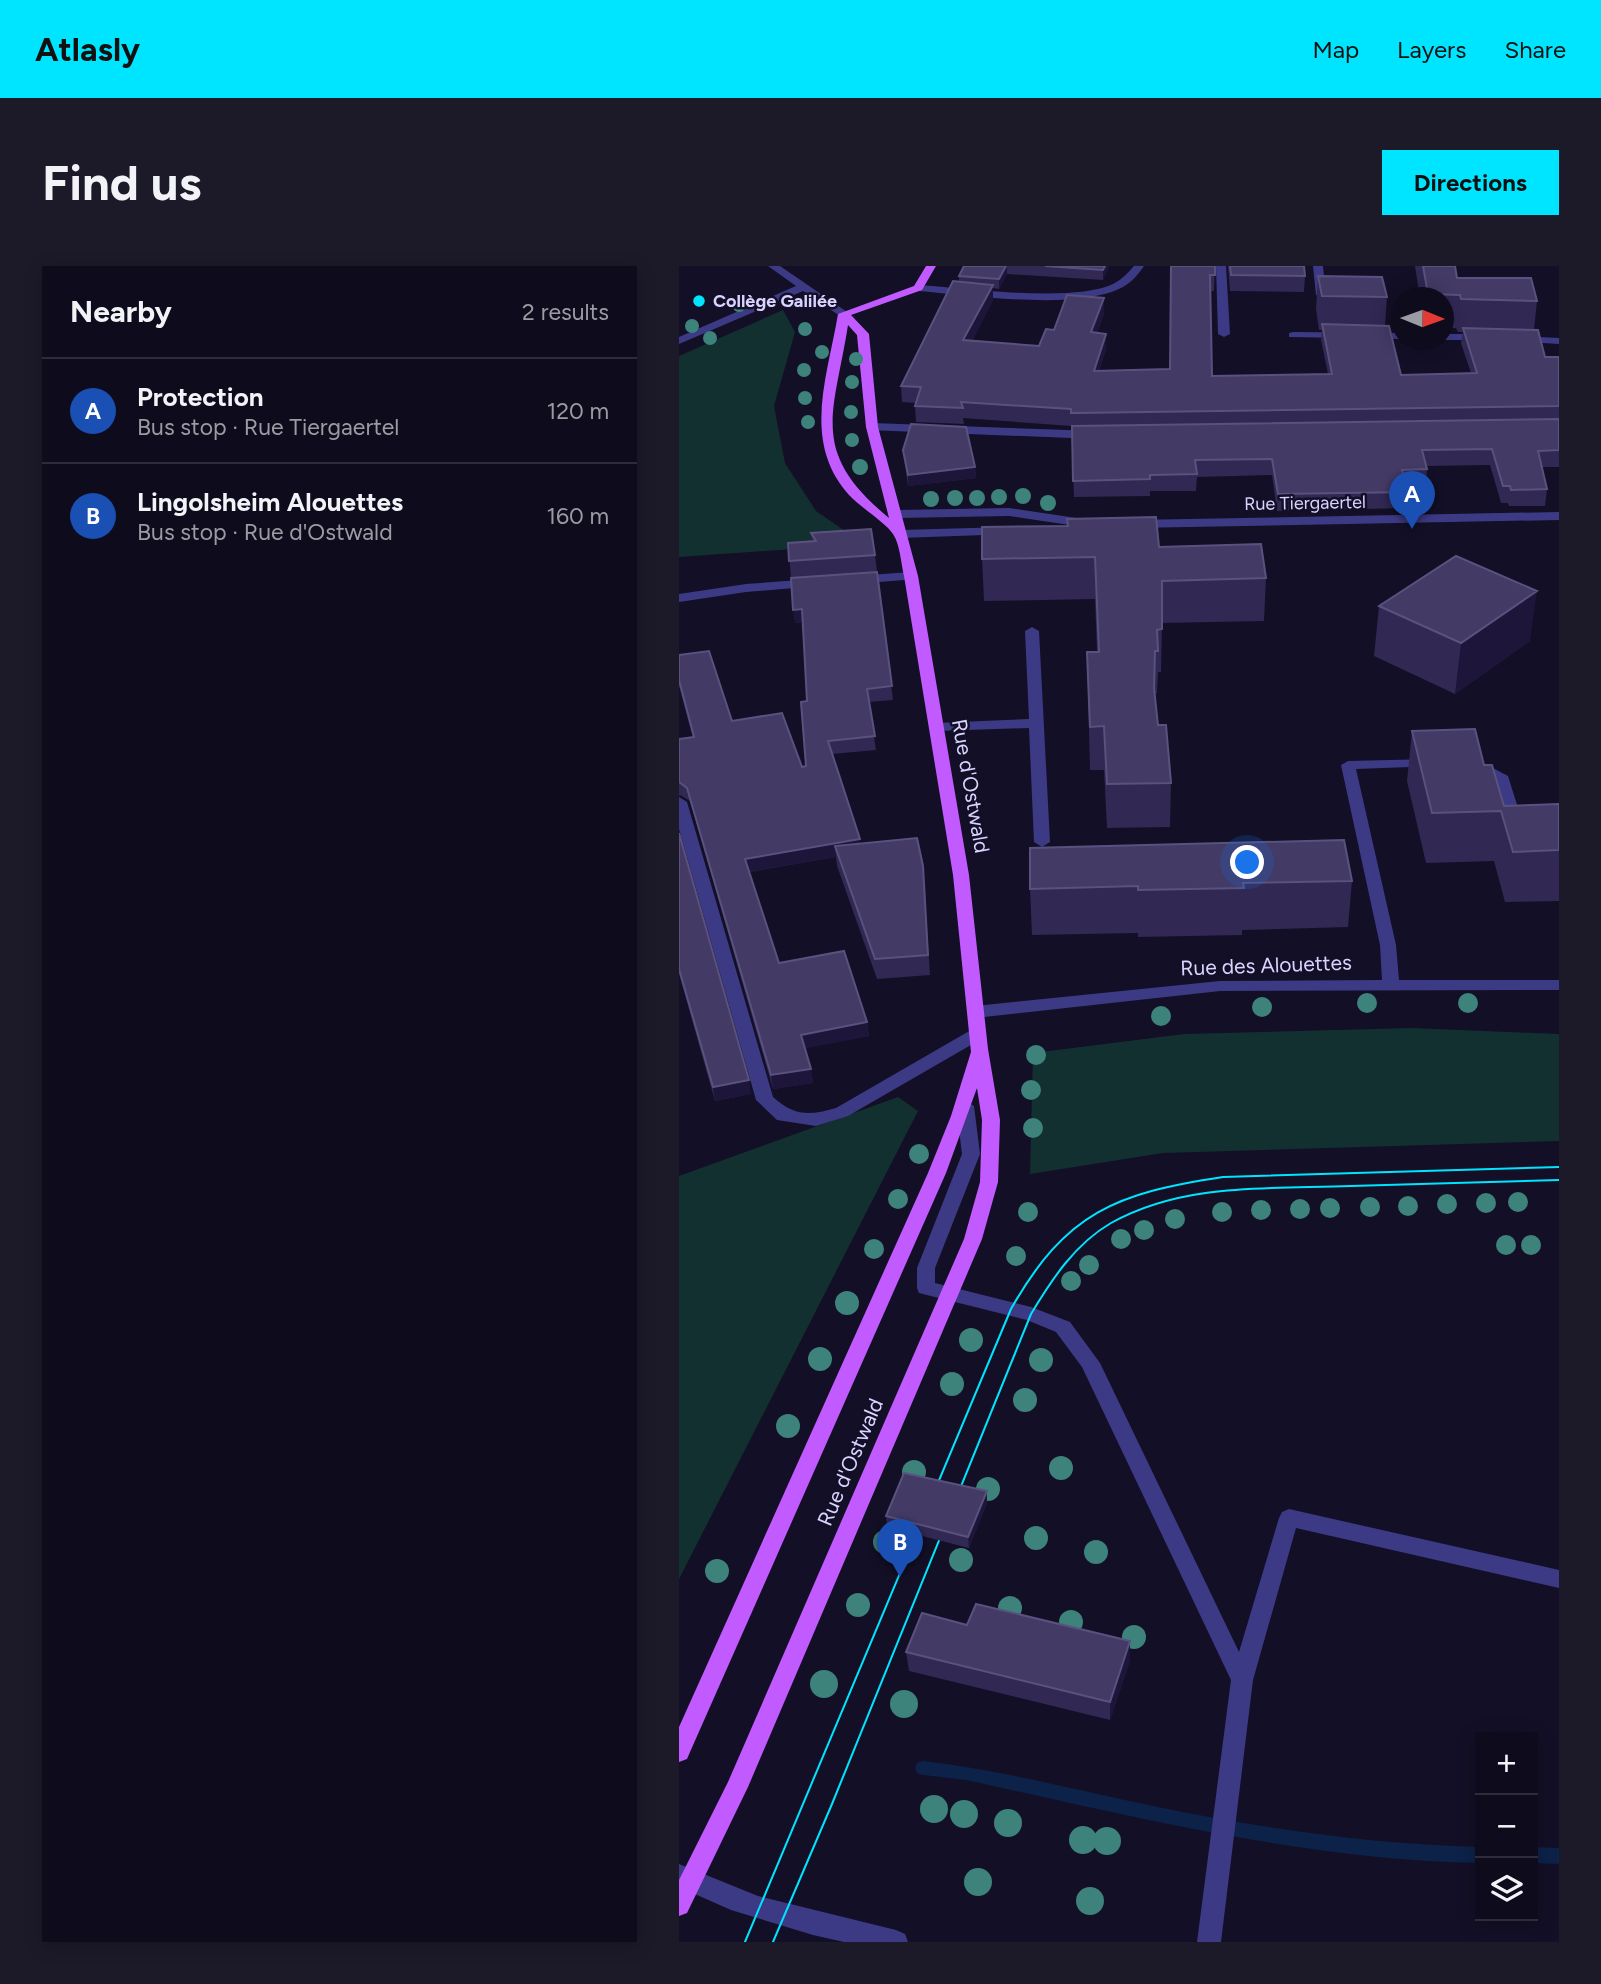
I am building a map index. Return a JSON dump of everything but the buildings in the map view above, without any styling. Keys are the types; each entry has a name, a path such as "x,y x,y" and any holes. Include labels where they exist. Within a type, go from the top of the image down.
{"main road":[{"path":"901,534 856,495 841,478 828,452 827,412 844,314 918,288 931,266"},
{"name":"Rue d'Ostwald","path":"679,1905 686,1878 737,1787 950,1293 973,1239 989,1182 991,1120 978,1041 961,875 911,576 897,514 872,427 863,334 844,314"},
{"name":"Rue d'Ostwald","path":"679,1752 919,1212 948,1153 965,1107 978,1041"}],"street":[{"path":"773,266 844,314"},
{"path":"918,288 1053,295 1092,293 1115,287 1135,274 1139,266"},
{"path":"1221,266 1224,334"},
{"path":"1318,266 1322,295"},
{"path":"679,341 804,287"},
{"path":"1293,335 1391,337"},
{"path":"1454,337 1559,341"},
{"path":"872,427 1103,435"},
{"name":"Rue Tiergaertel","path":"897,514 1009,512 1107,525"},
{"name":"Rue Tiergaertel","path":"1039,530 1107,525 1559,516"},
{"path":"901,534 1014,531"},
{"path":"679,598 746,588 911,576"},
{"path":"1032,631 1042,842"},
{"path":"936,727 1036,723"},
{"path":"1391,985 1388,945 1348,765 1476,762 1501,776 1520,842"},
{"path":"679,802 765,1100 783,1116 816,1119 842,1112 978,1041"},
{"name":"Rue des Alouettes","path":"975,1012 1220,986 1559,985"},
{"path":"965,1107 971,1154 926,1268 926,1288 1031,1314 1063,1327 1090,1363 1242,1680"},
{"path":"1209,1942 1242,1680 1289,1518 1559,1579"},
{"path":"686,1878 761,1908 897,1942"}],"green space":[{"path":"783,310 795,332 774,406 785,463 816,511 864,544 679,557 679,356"},
{"path":"1411,1028 1559,1034 1559,1141 1163,1153 1030,1174 1033,1053 1184,1034"},
{"path":"898,1097 918,1111 679,1579 679,1176"}],"waterway":[{"path":"923,1768 966,1773 1157,1815 1286,1839 1415,1853 1475,1855"},
{"path":"1538,1855 1559,1856"}],"tram line":[{"path":"745,1942 1011,1309 1052,1250 1074,1229 1123,1200 1185,1183 1223,1177 1559,1167"},
{"path":"773,1942 832,1804 1031,1314 1056,1275 1086,1241 1111,1223 1139,1210 1168,1200 1228,1190 1559,1180"}],"place":[{"name":"Collège Galilée","path":"699,301"},
{"name":"Protection","path":"1412,529"},
{"name":"Lingolsheim Alouettes","path":"900,1577"}]}
